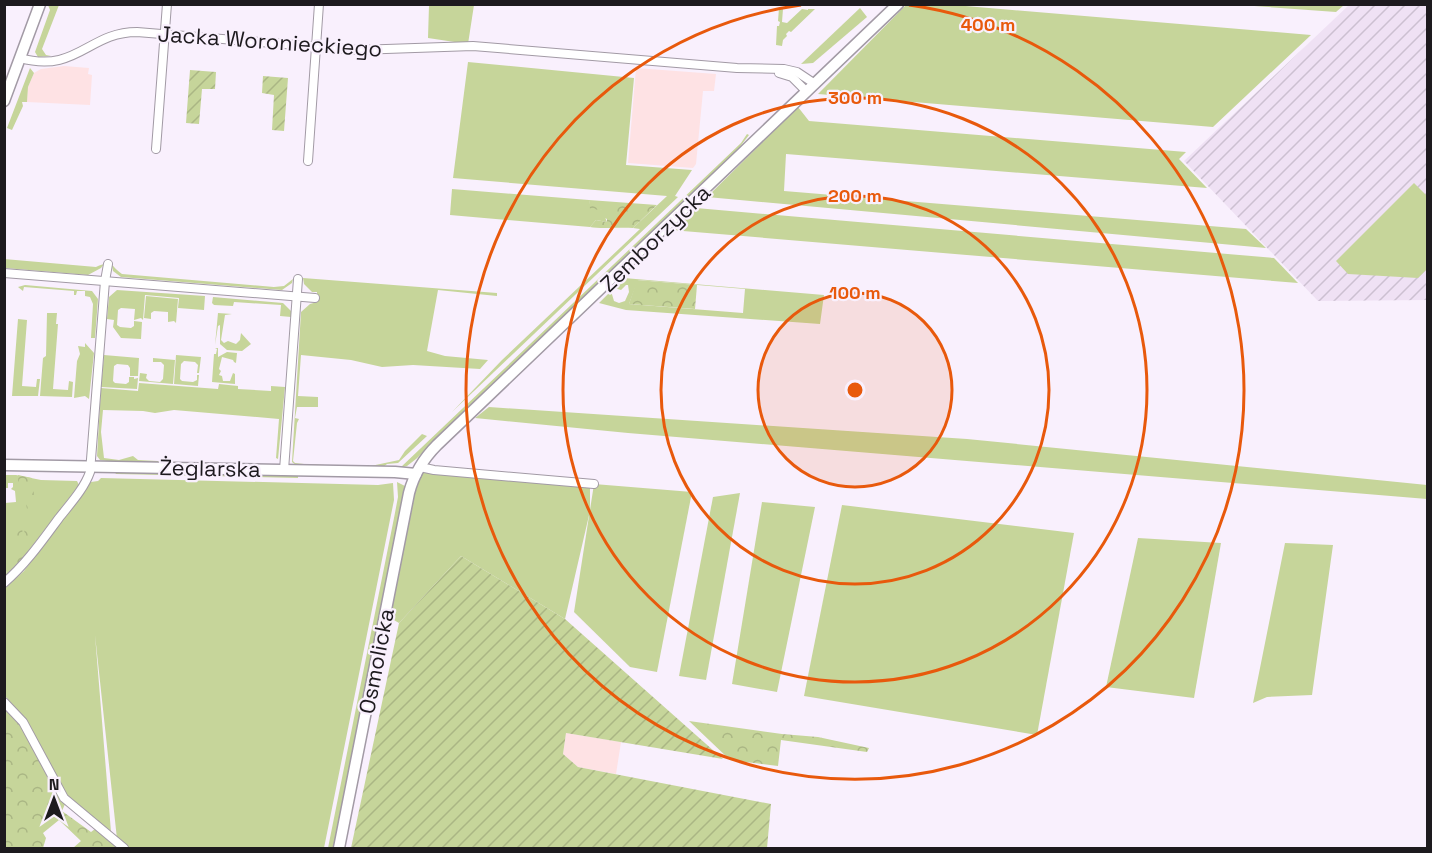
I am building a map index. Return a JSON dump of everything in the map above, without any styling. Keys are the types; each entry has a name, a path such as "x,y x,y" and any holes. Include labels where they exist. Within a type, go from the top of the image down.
{"street":[{"path":"4,101 40,4"},
{"path":"156,149 166,4"},
{"path":"308,161 319,4"},
{"name":"Zemborzycka","path":"418,471 439,443 898,4"},
{"name":"Jacka Woronieckiego","path":"20,58 42,62 56,61 73,56 115,34 132,32 376,50 468,46 772,70 792,77 811,88"},
{"path":"4,583 20,569 85,485 90,466 108,264"},
{"path":"4,273 315,298"},
{"path":"284,470 298,279"},
{"name":"Żeglarska","path":"4,465 395,472 434,470 594,484"},
{"name":"Osmolicka","path":"339,849 408,500 418,471"},
{"path":"4,702 23,722 64,798 123,849"}],"shaded area":[{"path":"1349,5 1427,5 1427,300 1318,301 1184,161"},
{"path":"64,66 89,68 88,74 92,75 90,105 27,102 28,87 34,73 41,69"},
{"path":"636,68 716,74 714,91 703,91 696,164 693,168 628,163"},
{"path":"566,733 621,742 616,774 578,767 563,754"}],"green space":[{"path":"1344,4 1336,12 1240,5"},
{"path":"48,5 59,5 42,49 46,55 51,56 38,57 35,52 50,10"},
{"path":"429,5 474,5 468,44 428,38"},
{"path":"906,5 954,5 1311,35 1213,127 818,94"},
{"path":"779,8 783,9 782,22 787,23 802,9 815,9 786,34 782,46 776,45 777,26 780,22 778,21"},
{"path":"860,8 867,17 813,63 801,64"},
{"path":"468,62 634,78 626,165 692,170 675,196 678,197 452,412 502,360 640,229 633,228 667,196 453,178"},
{"path":"30,68 34,73 28,87 27,102 22,102 23,106 12,130 7,128"},
{"path":"190,70 216,72 215,89 202,89 199,124 186,123"},
{"path":"263,76 288,78 284,131 272,130 274,95 262,93"},
{"path":"798,107 809,121 1186,152 1179,159 1207,188 786,154 784,191 1246,229 1266,248 707,197"},
{"path":"747,134 749,135 732,157 416,459 400,468 741,143"},
{"path":"1414,183 1427,196 1427,269 1418,278 1348,274 1336,261"},
{"path":"452,189 589,200 590,204 602,210 607,222 596,220 590,227 450,215"},
{"path":"589,200 657,205 633,228 594,228 590,227 596,220 607,222 607,219 600,216 602,210 590,209"},
{"path":"696,208 1274,258 1298,283 671,230"},
{"path":"4,259 96,267 104,264 88,275 5,268"},
{"path":"104,264 111,264 122,274 274,287 284,286 293,279 292,283 282,290 121,277 113,271 112,266"},
{"path":"303,278 497,293 497,296 438,290 427,351 445,356 488,360 480,369 413,365 382,367 351,360 301,355 298,396 318,397 318,407 297,407 295,418 299,419 293,461 304,464 366,467 399,460 422,434 427,436 398,463 387,464 382,468 304,467 304,465 296,465 292,462 301,312 310,304 317,302 317,292 312,292 304,284"},
{"path":"624,278 824,295 820,324 626,310 599,303 611,291 614,301 619,303 625,301 629,292 628,285 621,290 614,288","holes":["638,280 745,289 743,313 629,304"]},
{"path":"637,280 697,285 695,309 629,304"},
{"path":"25,285 92,291 98,299 95,338 91,338 93,304 90,297 85,296 85,291 77,291 74,295 74,291 24,287 23,291 18,287"},
{"path":"117,290 205,296 204,310 178,308 179,298 145,295 143,320 141,318 134,320 135,309 121,308 118,310 117,325 120,327 131,328 134,326 134,321 142,322 141,339 121,338 113,327 114,320 107,319 109,297"},
{"path":"146,296 178,299 176,323 168,322 168,312 154,311 151,313 151,319 144,318"},
{"path":"213,297 283,303 291,311 291,317 280,316 281,305 234,302 233,306 214,305"},
{"path":"47,313 57,313 56,324 58,324 53,389 68,390 69,381 73,382 72,397 40,396 43,358 46,356"},
{"path":"218,313 232,314 225,315 221,340 224,343 228,341 236,344 240,340 241,333 251,344 242,351 227,350 220,344 220,325 215,345"},
{"path":"18,319 27,320 22,386 36,387 37,379 40,379 38,396 12,396"},
{"path":"85,343 94,353 89,399 85,396 74,398 77,361 80,354 78,346 85,347"},
{"path":"215,348 218,348 218,357 227,352 237,353 236,363 222,357 219,369 221,371 219,375 222,376 223,381 230,381 233,373 235,374 235,384 212,382 214,354 217,349"},
{"path":"104,355 139,358 138,376 130,376 128,365 117,364 114,366 113,381 126,384 129,382 129,377 138,378 137,389 101,387"},
{"path":"176,355 201,357 199,373 197,373 198,365 195,362 184,361 181,364 180,379 193,382 199,375 198,386 174,384"},
{"path":"153,358 175,360 173,384 139,381 140,373 147,374 146,378 149,381 160,382 163,379 164,365 161,362 153,362"},
{"path":"139,383 218,389 219,384 238,386 238,389 271,391 271,386 285,387 278,459 276,458 279,419 174,410 155,413 103,410 101,432 104,458 119,460 133,456 138,460 231,463 231,465 108,463 100,460 97,456 101,388 138,391"},
{"path":"489,407 967,439 1427,485 1427,499 628,433 475,418"},
{"path":"113,469 298,473 298,478 116,474"},
{"path":"422,472 590,484 590,511 565,619 461,556 399,623 387,616 414,491"},
{"path":"5,475 41,480 77,481 79,485 5,579 7,572 4,571 5,503 16,502 15,491 11,489 13,483 8,483 8,488 5,488"},
{"path":"18,475 32,478 36,513 27,509 25,498 19,497"},
{"path":"101,478 378,485 393,483 394,500 324,848 128,848 117,839 95,635 111,832 60,788 26,720 5,696 4,589 24,571 91,482"},
{"path":"397,482 407,487 364,700 362,700 360,709 362,710 335,848 328,848 398,497"},
{"path":"594,484 692,492 657,672 630,667 574,612"},
{"path":"740,493 706,680 679,676 713,497"},
{"path":"762,502 815,507 777,692 732,684"},
{"path":"842,505 1074,533 1037,735 804,696"},
{"path":"23,512 30,517 22,523 23,547 26,546 24,528 29,524 31,526 27,530 28,535 36,540 18,564 9,571 17,560 15,538 14,542 9,544 10,528 14,525 14,517"},
{"path":"1138,538 1221,543 1194,698 1106,687"},
{"path":"1285,543 1333,545 1312,695 1267,697 1253,703"},
{"path":"461,556 565,619 723,759 566,733 563,754 578,767 771,804 767,848 351,848 399,623"},
{"path":"4,707 23,727 55,792 65,804 62,811 91,832 95,829 119,848 73,848 81,841 59,820 43,833 46,838 43,848 5,848"},
{"path":"689,721 818,737 869,748 867,752 781,740 778,766 730,760"}]}
